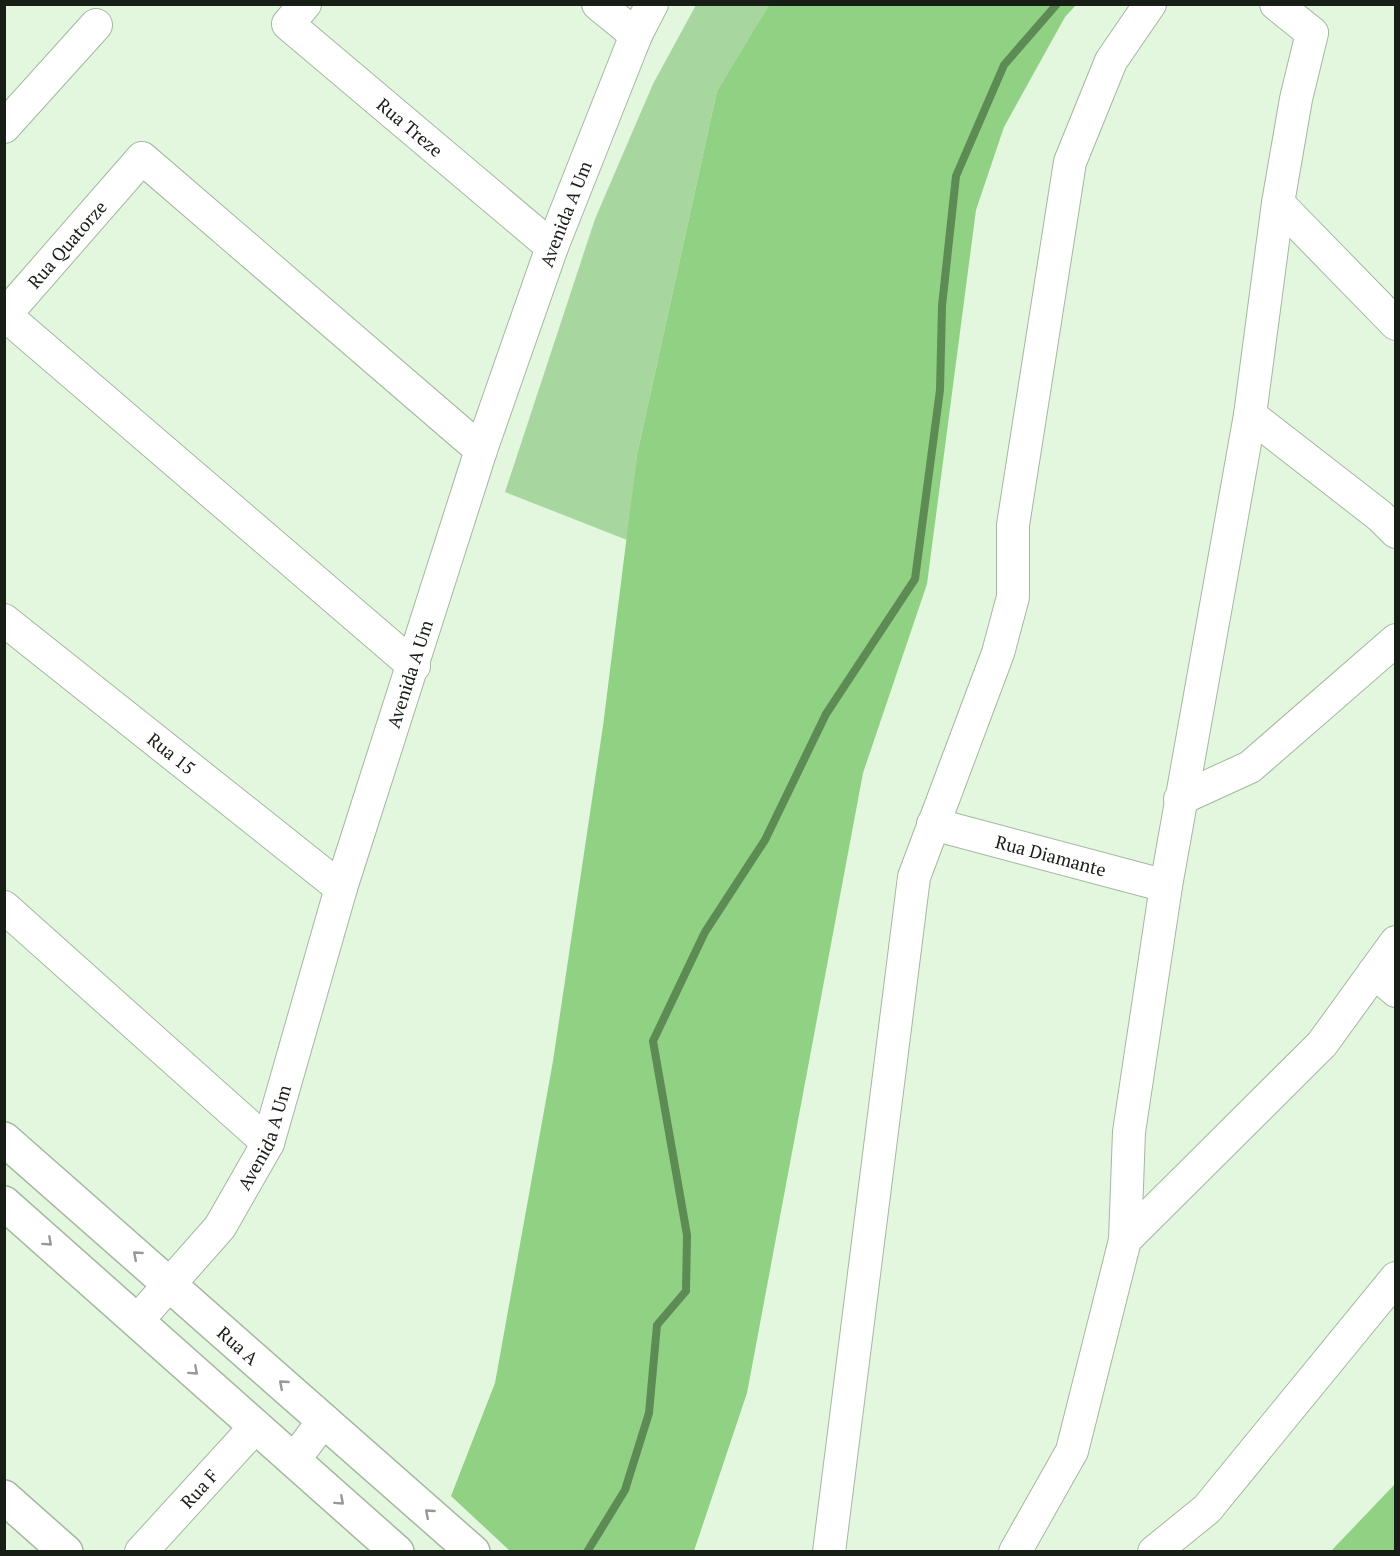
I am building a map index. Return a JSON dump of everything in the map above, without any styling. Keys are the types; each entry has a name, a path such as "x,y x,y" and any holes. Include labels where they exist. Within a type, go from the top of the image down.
{"street":[{"name":"Rua Treze","path":"305,4 288,24 552,247"},
{"path":"598,4 636,35"},
{"name":"Avenida A Um","path":"137,1321 220,1227 268,1143 340,888 414,666 481,450 552,247 636,35 652,4"},
{"path":"829,1551 914,877 998,653 1013,597 1013,525 1070,162 1111,61 1150,4"},
{"path":"1015,1551 1072,1451 1125,1240 1129,1132 1166,886 1250,415 1278,203 1296,99 1312,33 1276,4"},
{"path":"4,128 96,25"},
{"name":"Rua Quatorze","path":"414,666 5,315 142,158 481,450"},
{"path":"1278,203 1395,324"},
{"path":"1250,415 1390,515"},
{"name":"Rua 15","path":"4,620 340,888"},
{"path":"1180,799 1250,767 1395,640"},
{"name":"Rua Diamante","path":"933,824 1166,886"},
{"path":"4,907 268,1143"},
{"path":"1125,1240 1385,981 1395,942"},
{"name":"Rua A","path":"4,1138 473,1551"},
{"path":"4,1203 397,1551"},
{"path":"1154,1551 1207,1509 1395,1278"},
{"path":"294,1460 324,1420"},
{"name":"Rua F","path":"141,1551 256,1426"},
{"path":"4,1497 66,1551"}],"green space":[{"path":"770,4 1076,5 1065,17 1004,127 976,210 927,584 863,773 747,1393 694,1551 510,1551 451,1496 495,1383 553,1061 603,726 637,455 717,91"},
{"path":"696,5 770,5 717,91 637,455 627,540 505,492 595,219 653,84"},
{"path":"1395,1484 1395,1551 1331,1551"}],"waterway":[{"path":"587,1552 625,1490 649,1413 657,1325 686,1291 687,1235 653,1041 705,932 765,840 826,714 915,579 940,390 942,306 956,176 1004,65 1057,4"}]}
